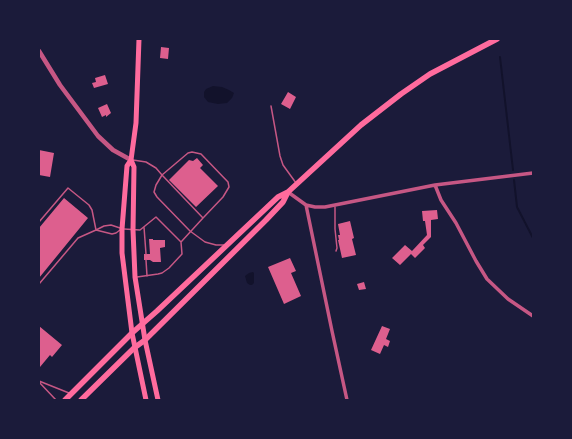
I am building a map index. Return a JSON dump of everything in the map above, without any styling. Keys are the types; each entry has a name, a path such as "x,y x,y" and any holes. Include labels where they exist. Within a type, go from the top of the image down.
{"main road":[{"path":"139,39 136,123 131,160 128,166 122,228 124,276 134,348 146,400"},
{"path":"65,400 142,323 278,197 288,192 361,125 430,74 497,39"},
{"path":"131,160 134,167 133,230 135,277 145,340 158,400"},
{"path":"83,399 266,220 282,202 288,192"}],"street":[{"path":"39,51 73,103 98,136 113,150 131,160"},
{"path":"288,192 306,205 326,207 435,185 533,173"},
{"path":"435,185 441,200 488,279 508,299 533,316"},
{"path":"306,205 347,400"}],"lane":[{"path":"271,106 280,156 283,165 297,184"},
{"path":"181,242 190,231 202,218 223,197 229,187 228,182 201,154 196,152 188,153 162,175 154,192 190,231 205,242 216,245 227,245"},
{"path":"131,160 146,162 156,168 202,218"},
{"path":"39,222 68,188 89,205 94,218 96,230"},
{"path":"335,205 336,251"},
{"path":"39,284 78,238 104,226 117,226 140,230 156,217 181,242 182,254 162,273 135,277"},
{"path":"144,227 146,254"},
{"path":"96,230 112,234 116,233 122,228"},
{"path":"146,260 147,276"},
{"path":"39,381 71,394"},
{"path":"39,381 56,400"}],"shaded area":[{"path":"213,86 222,87 234,93 232,98 227,103 218,104 208,102 204,97 204,92 206,89"},
{"path":"253,272 254,283 250,285 247,283 245,276"}],"building":[{"path":"161,47 169,48 168,59 160,58"},
{"path":"105,75 108,84 94,88 92,83 96,82 95,78"},
{"path":"288,92 296,97 290,109 281,104"},
{"path":"107,104 111,113 106,117 106,115 102,117 98,108"},
{"path":"39,150 54,153 50,177 39,175"},
{"path":"197,158 203,165 200,168 218,186 196,207 169,180 189,160 193,161"},
{"path":"64,198 88,218 39,278 39,228"},
{"path":"437,210 438,219 431,220 431,237 423,245 425,248 415,258 411,254 400,265 392,258 405,245 412,251 427,235 422,211"},
{"path":"350,221 356,255 342,258 338,240 338,235 340,235 338,224"},
{"path":"149,239 165,240 165,247 160,248 161,262 144,260 144,254 150,254"},
{"path":"290,258 296,271 291,273 301,296 284,304 268,267"},
{"path":"364,282 366,289 359,290 357,284"},
{"path":"39,326 62,345 52,357 50,355 40,367"},
{"path":"382,326 390,329 386,339 390,341 388,347 384,345 380,354 371,350"}],"waterway":[{"path":"500,57 513,170"},
{"path":"514,180 517,207 533,238"}]}
